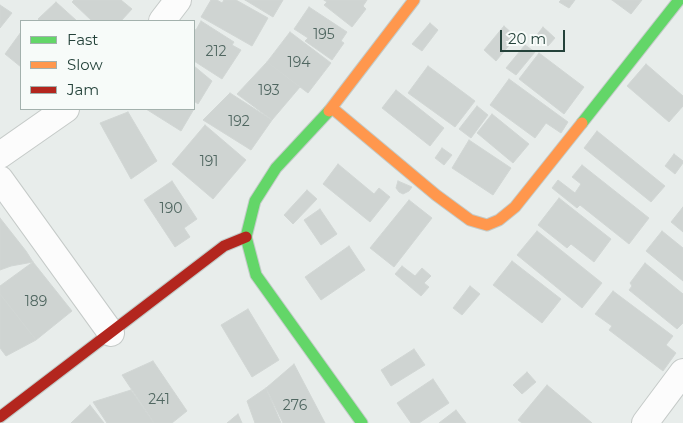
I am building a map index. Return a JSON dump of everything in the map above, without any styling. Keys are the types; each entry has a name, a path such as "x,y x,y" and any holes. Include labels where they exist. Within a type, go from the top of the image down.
{"street":[{"path":"163,20 178,0"},
{"path":"362,423 256,275 246,238 256,201 276,168 332,108 414,0"},
{"path":"332,108 436,195 470,220 487,225 499,220 515,207 679,0"},
{"path":"0,155 65,110"},
{"path":"0,179 111,334"},
{"path":"0,417 224,246 246,238"},
{"path":"645,423 683,372"}],"building":[{"path":"74,0 121,0 132,9 122,20 91,20 72,2"},
{"path":"211,0 217,0 222,3 224,0 236,0 268,18 252,46 201,17"},
{"path":"245,0 283,0 273,17"},
{"path":"324,0 367,0 363,6 366,9 352,27 324,5 327,2"},
{"path":"561,0 575,0 569,8 559,2"},
{"path":"612,0 642,0 631,14"},
{"path":"56,2 76,20 39,20"},
{"path":"0,5 12,13 0,28"},
{"path":"309,7 347,32 341,41 344,43 332,60 305,41 308,38 294,29"},
{"path":"201,21 234,42 232,45 241,50 222,79 195,62 196,30"},
{"path":"430,23 438,30 422,51 412,44"},
{"path":"504,26 516,37 496,61 484,50"},
{"path":"543,27 555,38 548,46 536,36"},
{"path":"290,32 331,63 308,93 267,62"},
{"path":"20,33 20,66 5,54"},
{"path":"525,45 535,52 516,75 506,68"},
{"path":"539,53 584,87 564,114 519,79"},
{"path":"267,62 300,87 272,120 237,94"},
{"path":"646,64 683,96 683,106 669,122 627,86"},
{"path":"428,66 475,101 455,127 408,93"},
{"path":"195,67 212,81 198,104 195,102"},
{"path":"509,79 568,122 561,133 546,123 535,138 490,105"},
{"path":"396,90 444,128 430,146 382,108"},
{"path":"230,93 272,120 251,150 203,120"},
{"path":"477,106 488,115 471,138 459,129"},
{"path":"148,110 193,110 181,131"},
{"path":"128,112 157,161 131,179 100,123"},
{"path":"492,114 529,144 513,163 477,133"},
{"path":"205,125 246,160 213,199 172,164"},
{"path":"597,131 665,186 651,202 584,148"},
{"path":"469,140 511,168 493,195 452,168"},
{"path":"442,148 452,155 444,165 435,158"},
{"path":"674,154 683,161 675,174 665,166"},
{"path":"338,164 374,194 379,188 390,197 370,222 323,184"},
{"path":"582,165 649,218 629,244 580,205 577,208 552,188 558,180 575,193 581,184 572,177"},
{"path":"172,181 197,219 184,228 190,237 175,247 144,200"},
{"path":"398,181 412,187 403,194 396,188"},
{"path":"307,190 317,199 293,224 284,215"},
{"path":"559,198 611,239 594,262 571,244 567,248 538,225"},
{"path":"409,200 432,218 394,267 370,248"},
{"path":"683,207 683,232 671,222"},
{"path":"320,209 337,234 321,245 304,220"},
{"path":"0,218 26,251 33,262 0,270"},
{"path":"537,231 602,283 582,308 517,255"},
{"path":"662,231 683,248 683,281 646,251"},
{"path":"349,246 365,270 321,300 305,277"},
{"path":"512,261 561,299 542,323 493,285"},
{"path":"33,262 72,311 36,340 0,294 0,286"},
{"path":"645,263 683,294 683,323 677,329 629,290 632,286 630,283"},
{"path":"402,266 415,276 422,268 431,276 424,283 429,287 421,296 395,274"},
{"path":"470,286 480,294 462,315 453,308"},
{"path":"613,291 673,336 666,345 676,353 663,371 609,330 612,326 595,314"},
{"path":"0,294 36,340 6,356 0,348"},
{"path":"248,309 279,360 252,377 221,325"},
{"path":"414,349 425,365 391,386 381,370"},
{"path":"153,361 187,411 172,423 154,423 122,375"},
{"path":"294,364 325,423 283,423 266,388"},
{"path":"527,372 536,382 522,394 513,385"},
{"path":"433,379 449,403 419,423 411,423 397,403"},
{"path":"547,385 592,423 522,423 518,420"},
{"path":"266,388 281,423 255,423 247,401"},
{"path":"131,390 154,423 107,423 93,402"},
{"path":"90,405 104,423 71,423"},
{"path":"456,410 466,423 439,423"},
{"path":"238,414 242,423 227,423"}],"traffic: fast":[{"path":"582,123 679,0"},
{"path":"329,111 276,168 255,201 246,237 256,275 362,423"}],"traffic: slow":[{"path":"329,111 414,0"},
{"path":"332,108 436,195 470,220 487,225 499,220 515,207 582,123"}],"traffic: jam":[{"path":"0,417 224,246 246,237"}]}
